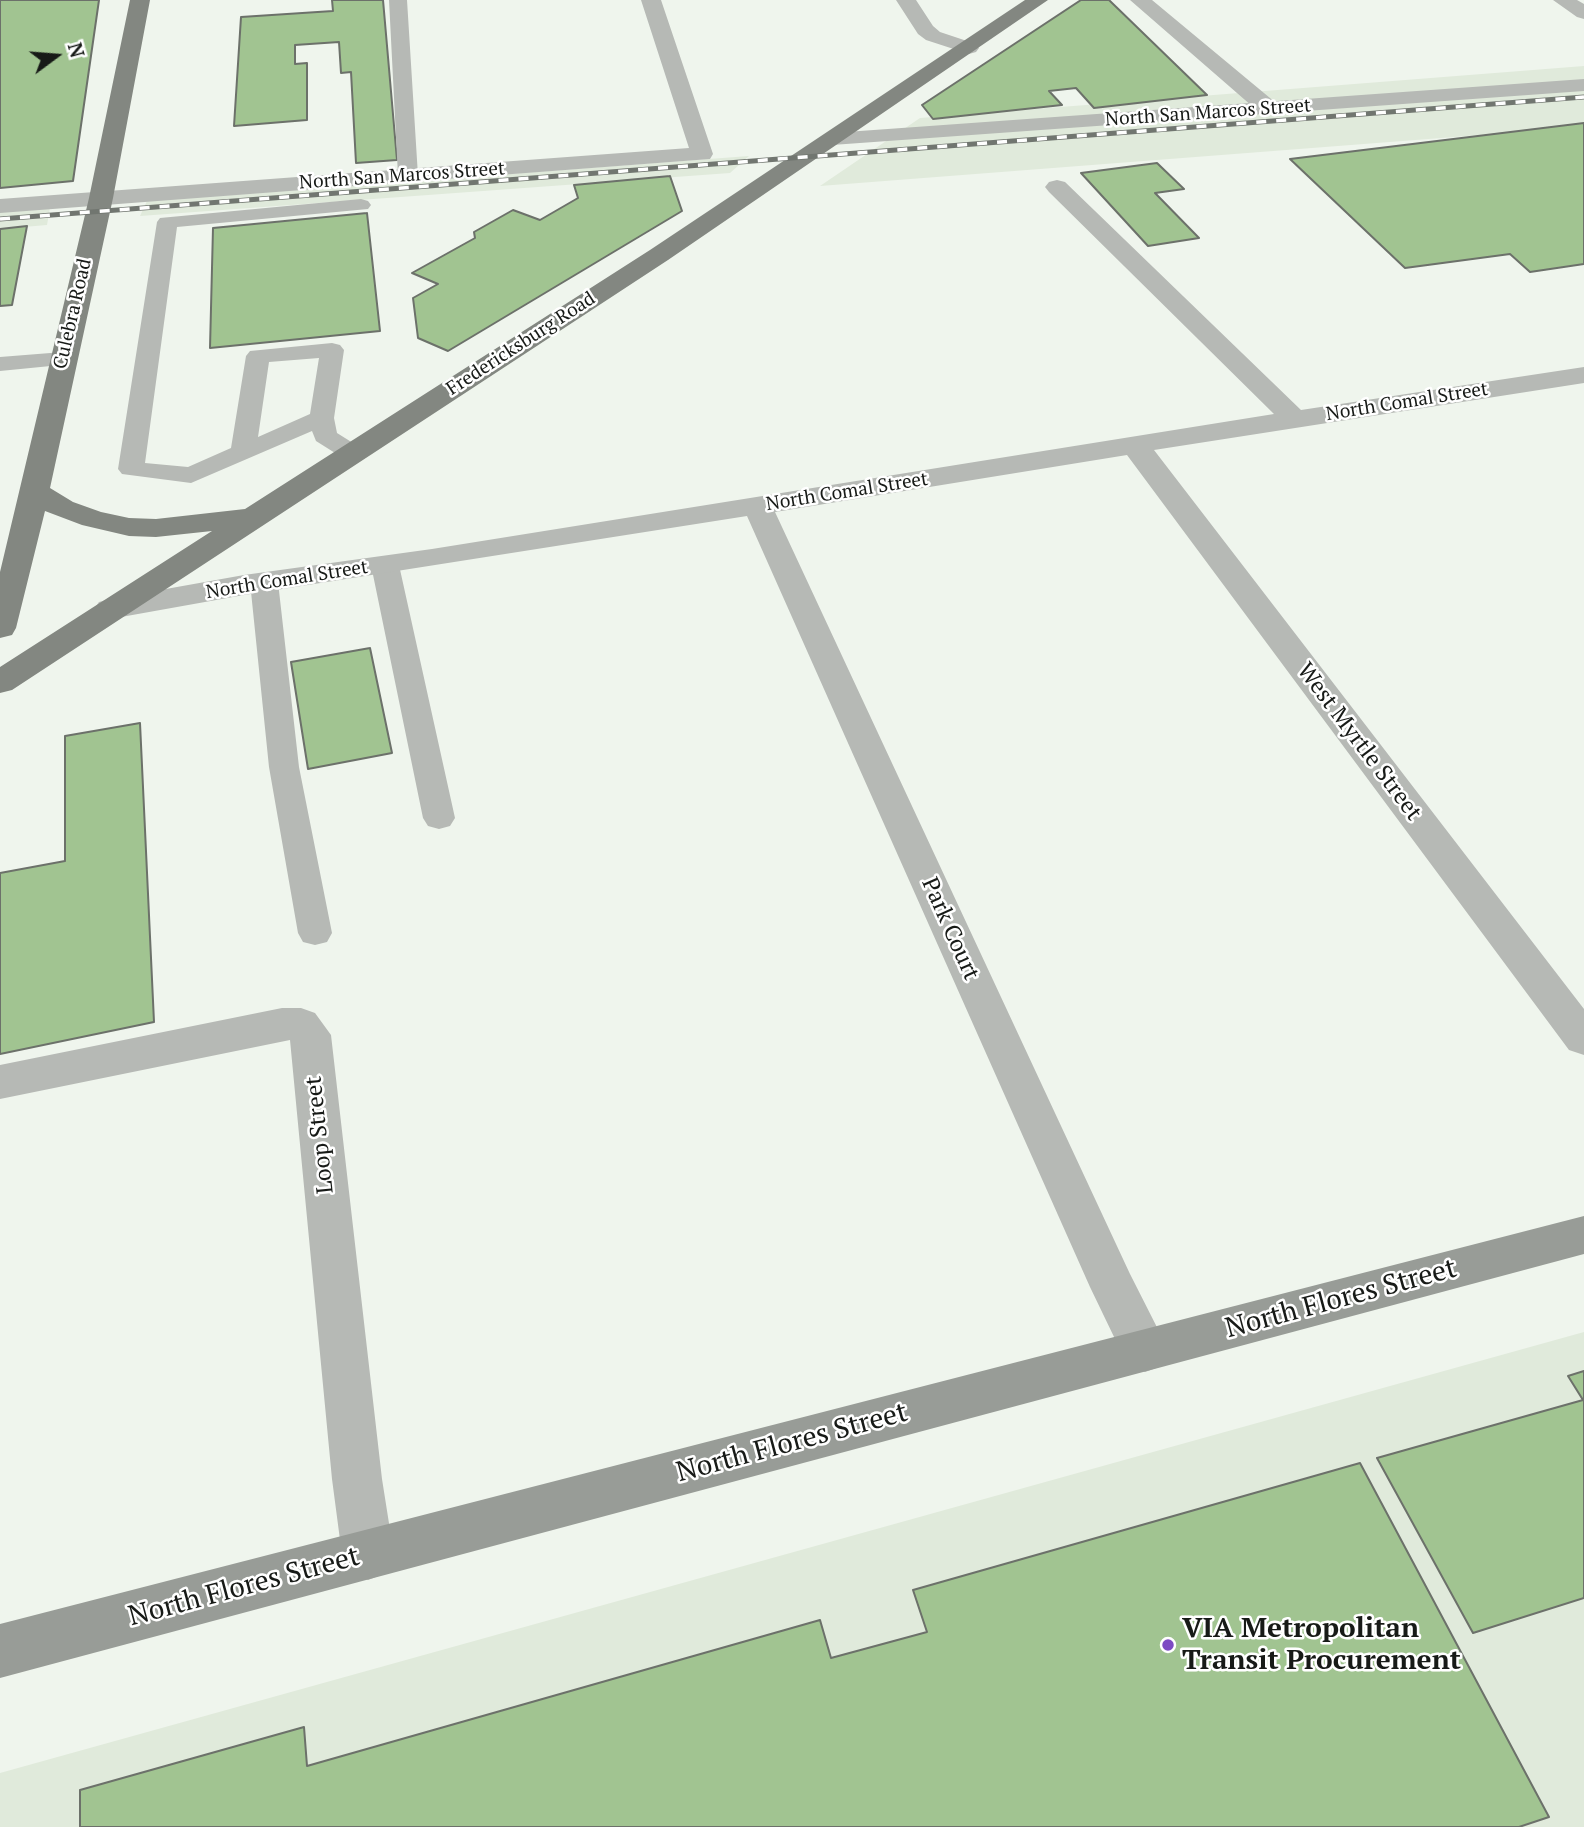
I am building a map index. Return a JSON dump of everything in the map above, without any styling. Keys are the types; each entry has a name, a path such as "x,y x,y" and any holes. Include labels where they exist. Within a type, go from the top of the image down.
{"main road":[{"name":"Culebra Road","path":"0,628 9,561 34,491 101,198 140,0"},
{"name":"Fredericksburg Road","path":"0,682 832,139 1038,0"},
{"path":"34,491 62,508 93,519 129,527 156,528 256,516"}],"street":[{"name":"North San Marcos Street","path":"0,206 702,154 651,0"},
{"path":"906,0 925,30 933,36 969,48"},
{"path":"1140,0 1268,108"},
{"path":"1563,0 1584,13"},
{"path":"1057,187 1295,419"},
{"name":"North Comal Street","path":"110,609 264,582 1584,375"},
{"name":"West Myrtle Street","path":"1135,445 1584,1040"},
{"name":"Park Court","path":"757,506 1113,1287 1145,1351"},
{"name":"Loop Street","path":"0,1082 282,1024 301,1024 310,1035 355,1465 368,1555"},
{"name":"North Flores Street","path":"0,1651 1584,1235"}],"lane":[{"path":"398,0 408,176"},
{"name":"North San Marcos Street","path":"832,139 1584,85"},
{"path":"322,418 191,475 131,469 167,222 361,205"},
{"path":"243,451 258,356 332,351 322,418 325,436 352,453"},
{"path":"0,364 63,359"},
{"path":"385,565 439,818"},
{"path":"264,582 284,767 315,933"}],"shaded area":[{"path":"1584,66 1584,127 820,186 920,118"},
{"path":"749,156 730,173 140,216 147,201"},
{"path":"50,208 47,225 0,229 0,212"},
{"name":"VIA Metropolitan Transit Procurement","path":"1584,1332 1584,1827 0,1827 0,1773"}],"building":[{"path":"0,0 99,0 73,181 0,188"},
{"path":"332,0 383,0 397,160 356,163 351,72 341,73 339,42 295,45 295,64 307,63 307,120 234,126 241,17 333,11"},
{"path":"1081,0 1109,0 1207,95 1094,108 1076,88 1049,91 1062,105 933,119 922,105"},
{"path":"1584,123 1584,264 1530,272 1510,254 1405,268 1290,159"},
{"path":"1157,163 1184,189 1155,193 1199,238 1148,246 1081,173"},
{"path":"670,176 682,211 448,351 418,338 413,298 438,284 412,273 475,238 474,232 513,210 540,220 578,198 574,185"},
{"path":"367,213 380,331 210,348 213,228"},
{"path":"27,226 12,305 0,306 0,229"},
{"path":"370,648 392,753 308,769 291,662"},
{"path":"140,723 154,1022 0,1054 0,873 65,861 65,736"},
{"path":"1584,1371 1584,1598 1473,1633 1377,1458 1583,1400 1568,1376"},
{"name":"VIA Metropolitan Transit Procurement","path":"1360,1463 1549,1817 1519,1827 80,1827 80,1790 304,1727 307,1766 820,1620 831,1658 927,1632 913,1590"}],"railway":[{"path":"0,219 1584,97"}],"place":[{"name":"VIA Metropolitan Transit Procurement","path":"1168,1645"}]}
